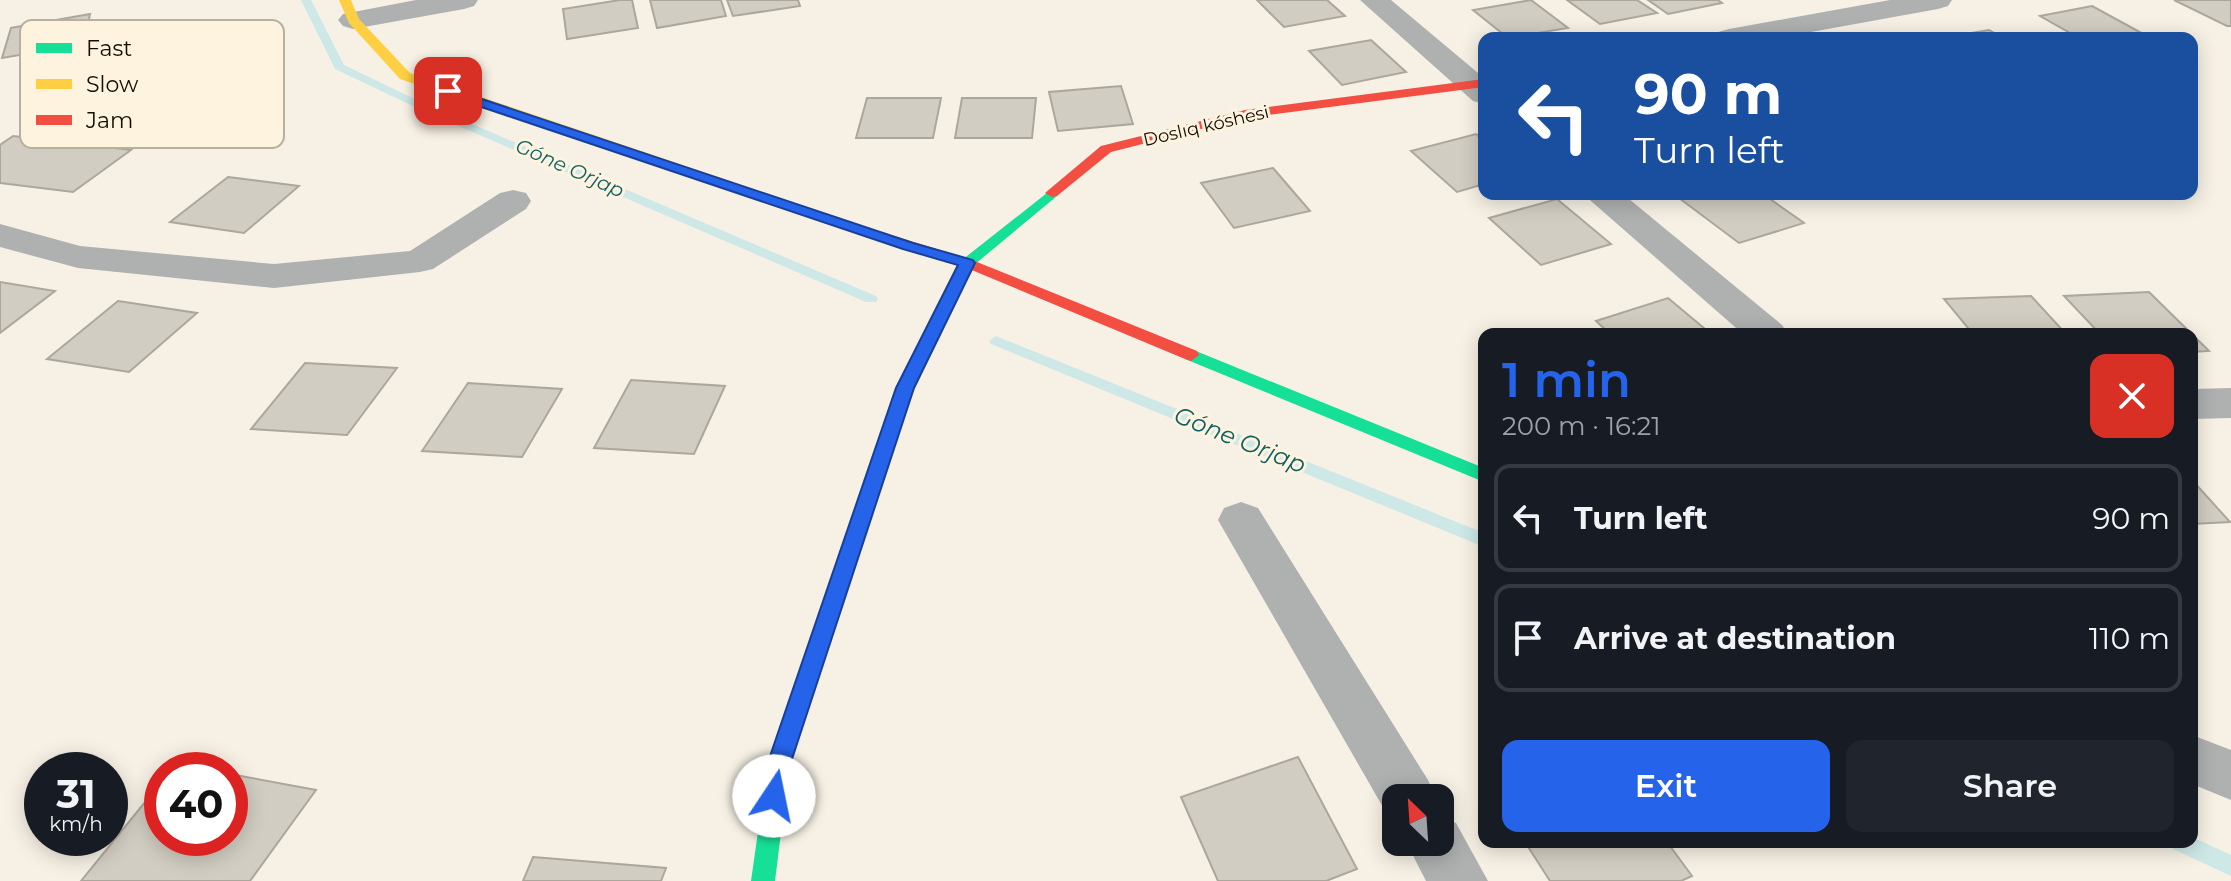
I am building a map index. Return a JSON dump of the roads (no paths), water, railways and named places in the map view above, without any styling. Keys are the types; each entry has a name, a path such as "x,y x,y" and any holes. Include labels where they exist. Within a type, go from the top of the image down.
{"street":[{"path":"349,10 464,0"},
{"path":"1374,0 1478,85"},
{"path":"1762,32 1938,0"},
{"path":"349,10 405,76 893,241 967,263 1478,473"},
{"name":"Doslıq kóshesi","path":"967,263 1106,149 1245,114 1478,87"},
{"path":"1608,200 1761,328"},
{"path":"0,235 78,257 274,276 420,261 513,201"},
{"path":"763,881 782,753 905,388 967,263"},
{"path":"2198,404 2231,403"},
{"path":"1241,520 1400,784"},
{"path":"2198,761 2231,775"},
{"path":"1443,856 1458,881"}],"waterway":[{"name":"Góne Orjap","path":"306,0 339,67 421,106 871,299"},
{"name":"Góne Orjap","path":"996,341 1478,538"},
{"name":"Góne Orjap","path":"2193,848 2231,866"}]}
